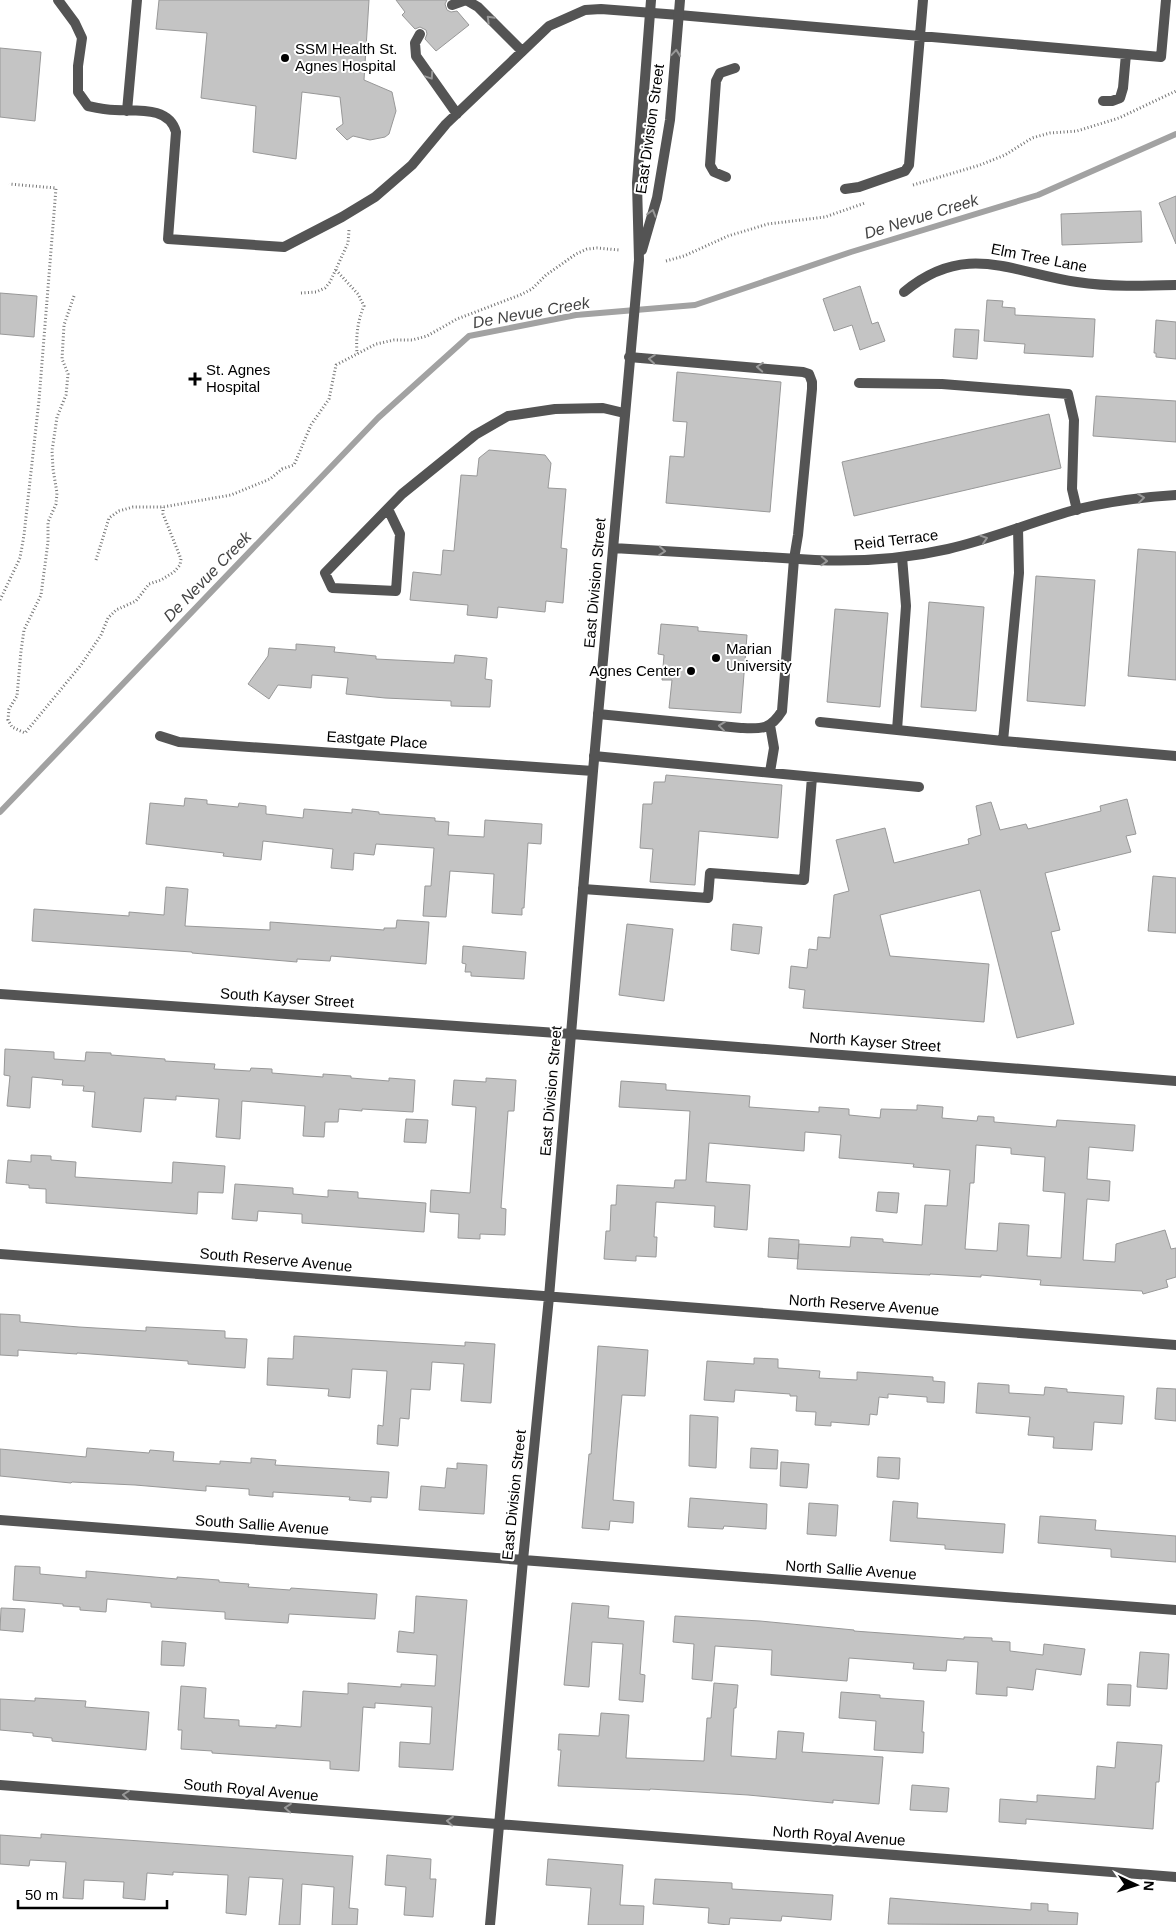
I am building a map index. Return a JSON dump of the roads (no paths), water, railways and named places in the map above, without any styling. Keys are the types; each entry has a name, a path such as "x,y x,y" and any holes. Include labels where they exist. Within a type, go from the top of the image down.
{"street":[{"path":"58,0 75,23 82,38 78,66 78,92 88,106 127,111 150,111 164,116 174,124 176,132 168,238 284,247 342,217 375,197 412,165 457,114 549,26 585,10 601,8 679,14 1161,57 1166,0"},
{"path":"127,111 137,0"},
{"path":"452,5 466,0 478,7 522,51"},
{"name":"East Division Street","path":"490,1925 549,1297 594,756 630,357 638,260 637,183 651,0"},
{"name":"East Division Street","path":"638,260 656,198 670,120 680,0"},
{"path":"845,189 859,187 905,171 908,166 923,0"},
{"path":"420,34 415,43 416,56 457,114"},
{"path":"1103,100 1112,101 1120,98 1124,88 1126,54"},
{"path":"726,177 714,172 710,165 716,81 720,73 735,68"},
{"name":"Elm Tree Lane","path":"904,292 937,271 977,263 1000,265 1039,275 1079,282 1128,286 1176,285"},
{"path":"598,714 761,729 776,720 782,710 794,559 812,389 812,382 808,374 777,368 630,357"},
{"path":"859,383 942,384 1068,394 1074,420 1072,489 1077,510"},
{"path":"388,509 400,534 396,591 332,588 325,573 402,494 475,435 508,416 555,409 603,408 624,413"},
{"name":"Reid Terrace","path":"613,548 794,559 863,561 902,557 957,547 1077,510 1126,500 1176,495"},
{"path":"1003,742 1019,573 1018,528"},
{"path":"897,730 906,606 902,557"},
{"path":"820,722 1003,742 1176,756"},
{"path":"770,725 774,748 770,772"},
{"name":"Eastgate Place","path":"160,736 187,742 593,771"},
{"path":"594,756 919,787"},
{"path":"583,889 708,898 710,873 804,880 812,776"},
{"name":"South Kayser Street","path":"0,994 571,1034"},
{"name":"North Kayser Street","path":"571,1034 1176,1080"},
{"name":"South Reserve Avenue","path":"0,1254 549,1297"},
{"name":"North Reserve Avenue","path":"549,1297 1176,1345"},
{"name":"South Sallie Avenue","path":"0,1520 523,1560"},
{"name":"North Sallie Avenue","path":"523,1560 1176,1610"},
{"name":"South Royal Avenue","path":"0,1785 499,1825"},
{"name":"North Royal Avenue","path":"499,1825 1176,1877"}],"waterway":[{"name":"De Nevue Creek","path":"0,812 378,418 469,336 576,315 695,305 851,252 1038,195 1176,134"}],"place":[{"name":"SSM Health St. Agnes Hospital","path":"285,58"},
{"name":"St. Agnes Hospital","path":"195,379"},
{"name":"Marian University","path":"716,658"},
{"name":"Agnes Center","path":"691,671"}]}
